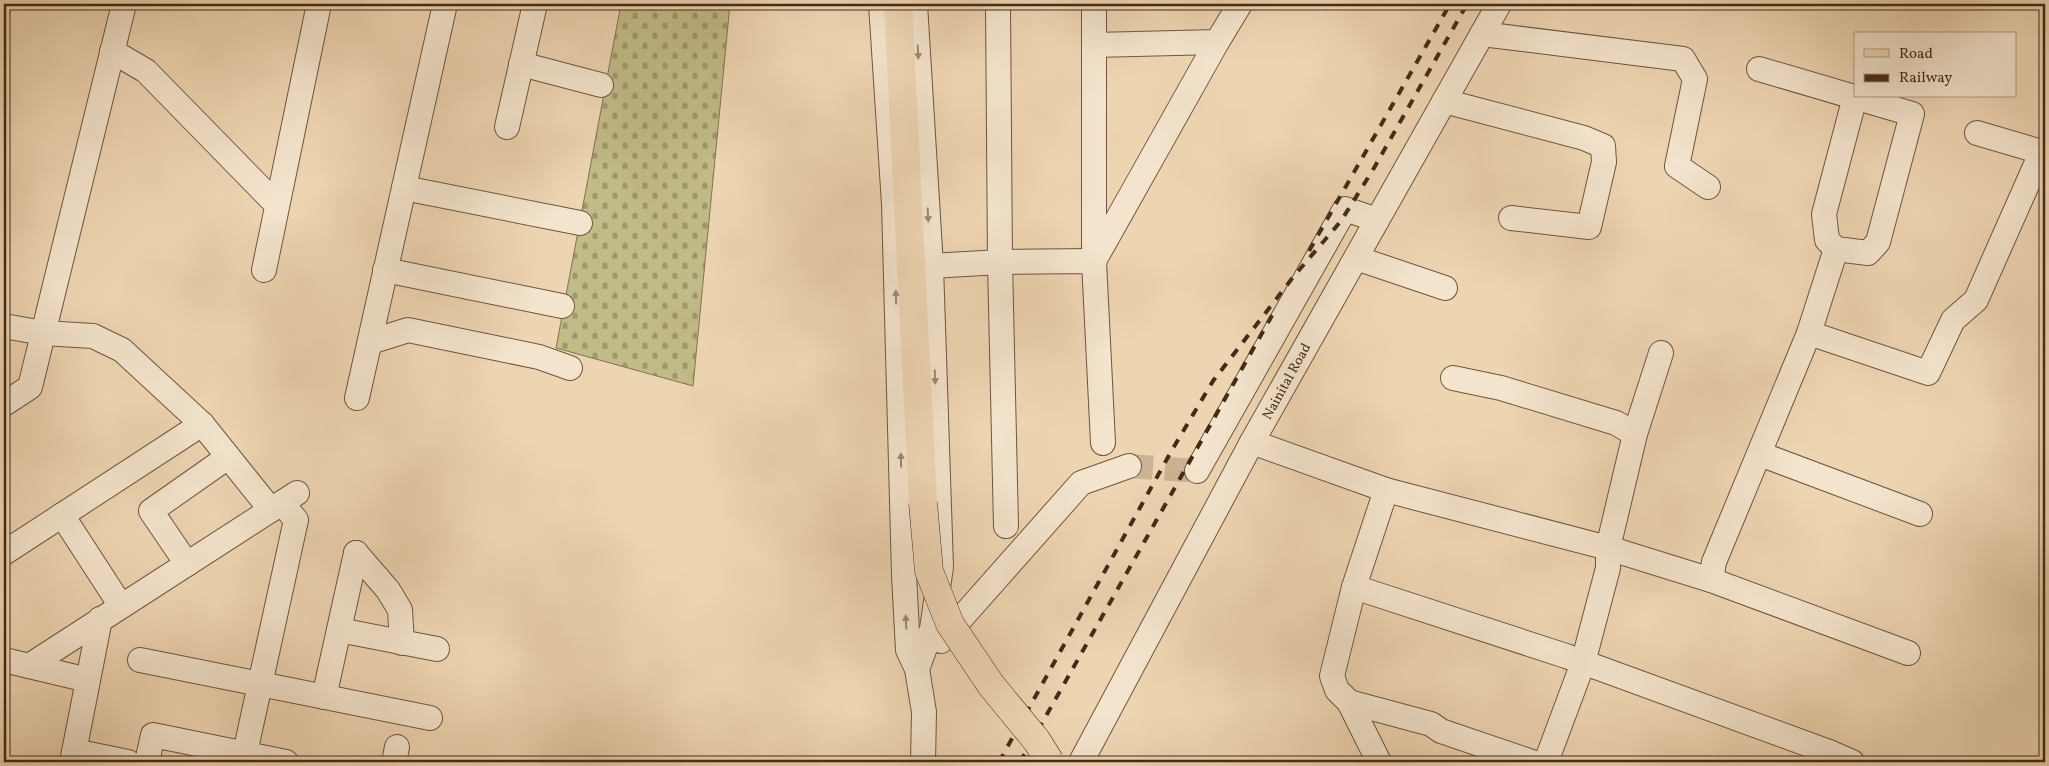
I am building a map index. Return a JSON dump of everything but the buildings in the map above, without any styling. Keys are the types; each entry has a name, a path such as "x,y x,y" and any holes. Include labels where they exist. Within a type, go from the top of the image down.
{"main road":[{"path":"898,4 928,571 950,624 992,685 1037,741 1050,762"}],"street":[{"path":"4,404 30,387 124,4"},
{"path":"264,270 319,4"},
{"path":"357,398 444,4"},
{"path":"507,127 535,4"},
{"path":"881,4 894,204 905,603 908,650 917,669 924,712 923,762"},
{"path":"915,4 931,266 942,567 932,630 917,669"},
{"path":"998,4 1000,262 1006,526"},
{"path":"1094,4 1094,261 1103,443"},
{"path":"1094,261 1240,4"},
{"name":"Nainital Road","path":"1081,762 1252,442 1499,4"},
{"path":"1482,34 1683,59 1695,79 1677,166 1708,187"},
{"path":"1094,45 1217,42"},
{"path":"112,51 146,72 277,204"},
{"path":"521,64 601,85"},
{"path":"1759,69 1854,97"},
{"path":"1855,98 1824,214 1828,240 1836,249 1868,253 1878,242 1912,114 1858,98"},
{"path":"1444,101 1584,138 1603,146 1604,162 1588,227 1511,218"},
{"path":"1809,333 1928,373 1952,320 1976,300 2043,152 1977,133"},
{"path":"404,188 580,223"},
{"path":"1197,471 1345,209 1377,220"},
{"path":"1711,580 1714,562 1809,333 1836,249"},
{"path":"1356,258 1446,288"},
{"path":"931,266 1000,262 1094,261"},
{"path":"386,270 562,306"},
{"path":"4,326 43,333 93,336 122,350 202,424 228,457 283,502 296,520 244,758"},
{"path":"370,342 408,330 539,357 570,368"},
{"path":"1546,762 1583,663 1608,568 1608,548 1635,434 1661,353"},
{"path":"1453,378 1501,388 1616,423 1635,434"},
{"path":"4,553 202,424"},
{"path":"1252,442 1386,490 1608,548 1711,580 1908,653"},
{"path":"1760,454 1920,514"},
{"path":"187,564 151,512 228,457"},
{"path":"917,669 1081,483 1129,466"},
{"path":"1379,762 1349,702 1337,690 1332,676 1354,587 1386,490"},
{"path":"29,666 283,502"},
{"path":"62,515 121,606"},
{"path":"324,697 356,553 388,590 400,610 402,643"},
{"path":"1354,587 1583,663 1827,757 1852,762"},
{"path":"100,619 73,757 128,762"},
{"path":"339,630 437,649"},
{"path":"4,660 88,680"},
{"path":"140,660 430,718"},
{"path":"1349,702 1431,724 1441,731 1532,762"},
{"path":"147,762 153,735 244,758 286,762"}],"green space":[{"path":"621,4 730,4 693,386 556,348"}],"tunnel":[{"path":"1129,466 1197,471"}],"railway":[{"path":"1309,251 1450,4"},
{"path":"999,762 1172,450 1213,381 1294,276 1341,221 1374,168 1467,4"},
{"path":"1020,762 1274,312"}]}
